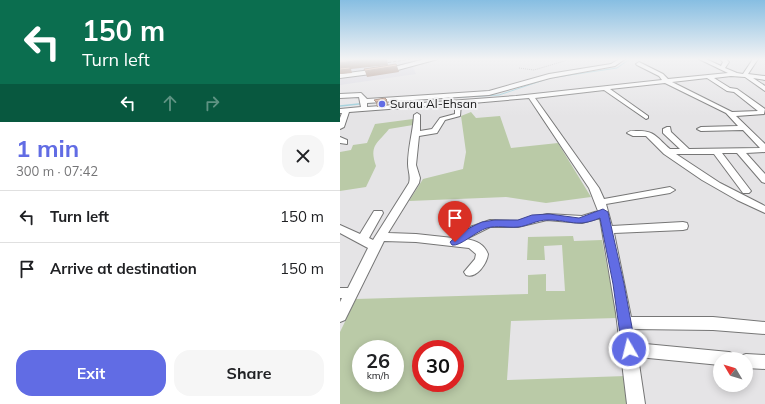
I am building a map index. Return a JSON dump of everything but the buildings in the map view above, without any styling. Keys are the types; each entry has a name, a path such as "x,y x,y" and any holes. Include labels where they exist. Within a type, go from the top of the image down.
{"street":[{"path":"342,78 345,81 352,78"},
{"path":"364,104 458,102 491,96 544,78"},
{"path":"663,78 667,82 730,114 765,149"},
{"path":"340,127 342,111 364,104 491,96 531,96 701,78"},
{"path":"709,78 727,89 735,90 764,112 760,114 730,114"},
{"path":"749,78 765,89"},
{"path":"606,89 646,117"},
{"path":"340,96 361,95 363,96 364,104"},
{"path":"531,96 594,188 602,207 608,230 626,323 636,404"},
{"path":"416,134 434,131 442,119 458,115 458,102"},
{"path":"340,316 346,293 416,179 412,166 417,115"},
{"path":"701,129 744,128"},
{"path":"667,129 667,133 671,138 686,151"},
{"path":"631,133 646,133 650,135 667,152 740,199 765,210"},
{"path":"667,152 765,149"},
{"path":"716,150 746,191"},
{"path":"739,150 765,180"},
{"path":"455,242 464,235 482,226 495,223 518,224 532,218 549,217 579,221 587,219 602,207 670,190"},
{"path":"362,240 378,213"},
{"path":"608,230 683,226"},
{"path":"340,229 362,240 378,242 455,242 472,244 482,252 482,259 478,266 470,272"},
{"path":"626,323 723,324 765,328"},
{"path":"629,349 713,357"},
{"path":"753,361 765,362"}],"shaded area":[{"path":"340,78 389,78 340,85"}],"green space":[{"path":"471,112 476,118 500,116 511,148 558,143 591,197 546,203 506,197 409,201 423,179 463,169 466,152 461,116"},
{"path":"413,119 413,125 389,129 375,145 373,153 376,166 366,187 340,191 340,152 351,150 353,145 367,143 375,124"},
{"path":"573,236 574,241 602,240 617,318 511,321 507,380 626,376 632,404 340,404 340,332 356,299 528,294 528,275 546,274 546,291 565,291 562,245 544,246 545,260 527,260 528,237"}],"waterway":[{"path":"437,98 499,95 551,78"},
{"path":"399,101 437,98"},
{"path":"425,99 437,98"},
{"path":"437,98 442,98"},
{"path":"340,106 377,102"}],"place":[{"name":"Surau Al-Ehsan","path":"382,104"}],"route":[{"path":"455,242 464,235 482,226 495,223 518,224 532,218 549,217 579,221 603,212 609,235 626,323 629,349"}]}
